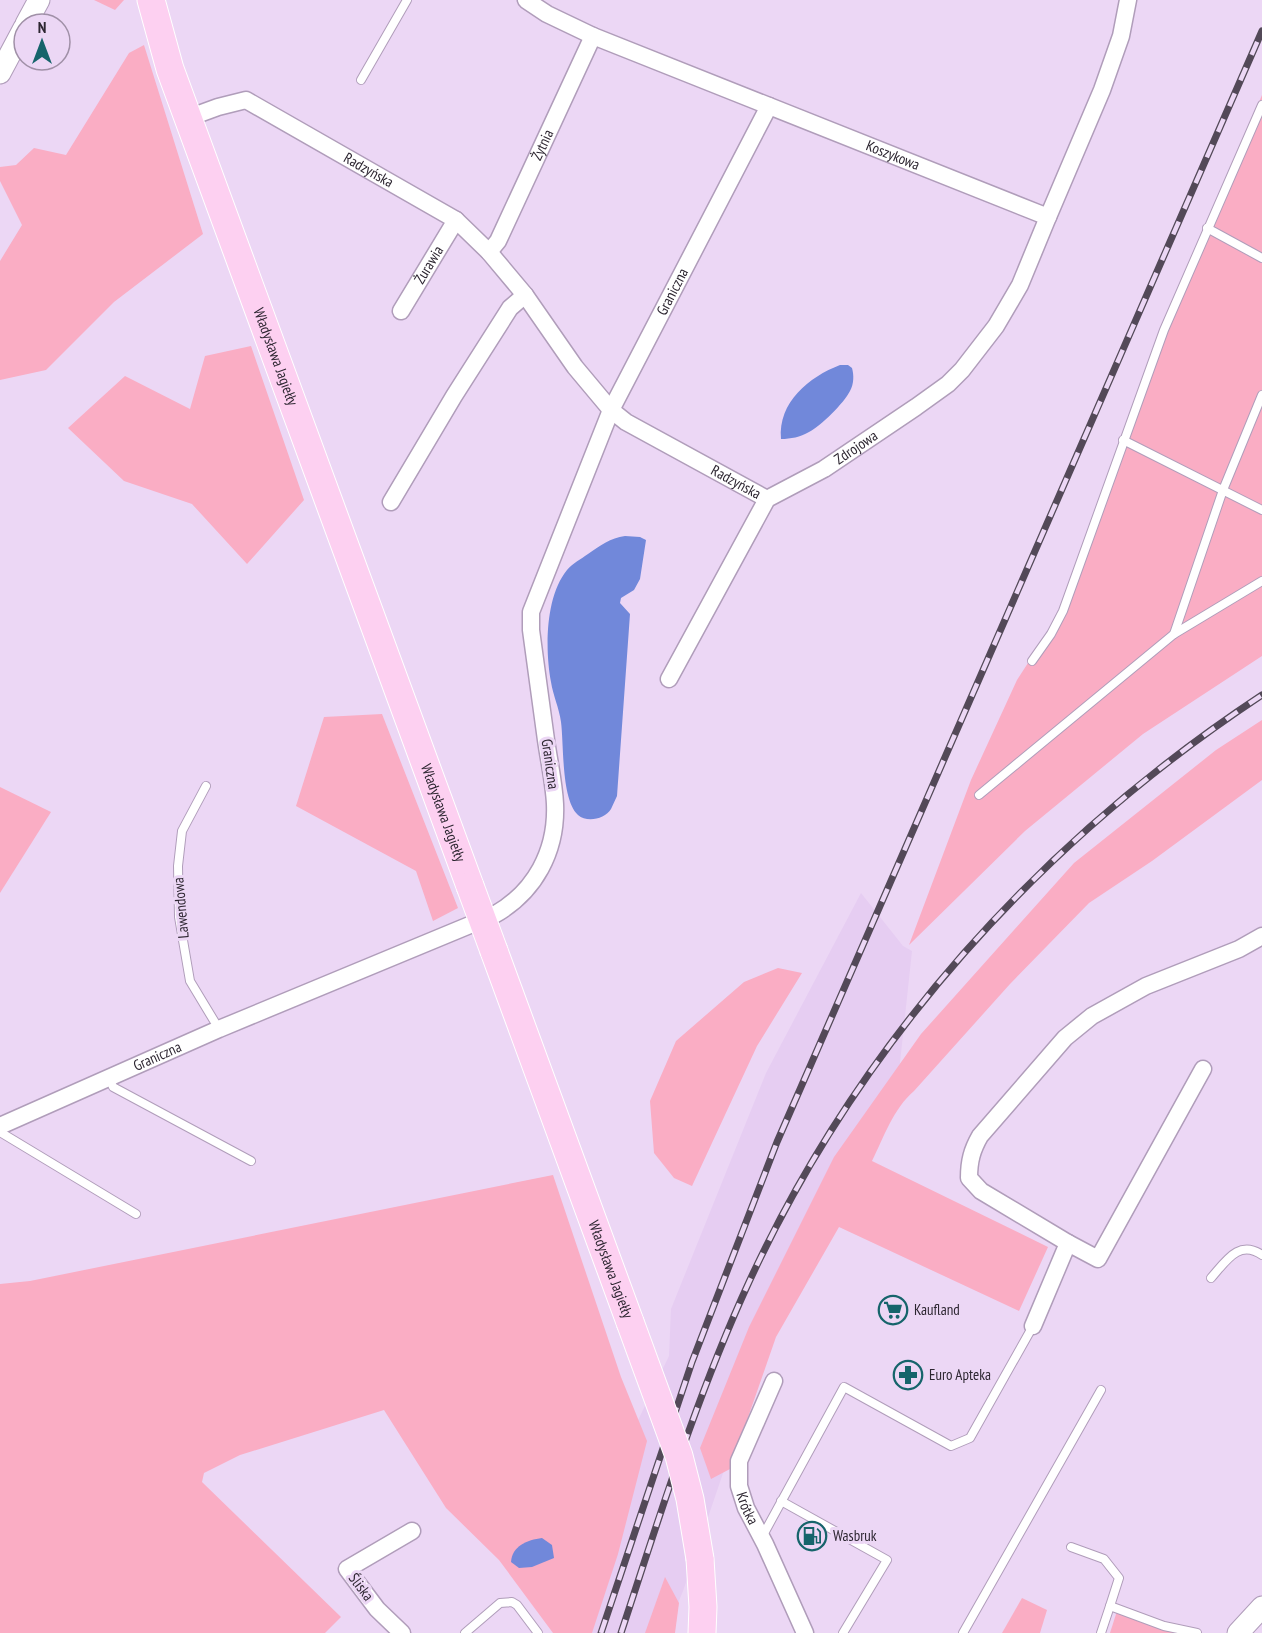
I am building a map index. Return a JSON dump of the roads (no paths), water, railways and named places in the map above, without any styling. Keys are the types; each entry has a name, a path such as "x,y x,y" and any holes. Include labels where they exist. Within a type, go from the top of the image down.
{"main road":[{"name":"Władysława Jagiełły","path":"151,0 170,69 679,1456 690,1499 700,1559 702,1633"}],"street":[{"name":"Koszykowa","path":"526,0 547,14 593,36 1048,218"},
{"path":"1048,218 1113,58 1126,19 1128,0"},
{"name":"Żytnia","path":"489,252 498,241 593,36"},
{"path":"0,73 12,50"},
{"name":"Radzyńska","path":"188,118 246,100 456,220 489,252 525,295 575,367 611,410 626,422 767,499"},
{"name":"Graniczna","path":"0,1126 219,1029 494,915 513,905 535,878 551,844 555,804 531,630 531,612 611,410 769,106"},
{"name":"Zdrojowa","path":"767,499 824,469 932,395 962,370 996,326 1020,285 1048,218"},
{"name":"Żurawia","path":"401,311 456,220"},
{"path":"391,502 510,308 525,295"},
{"path":"669,679 767,499"},
{"path":"1203,1069 1098,1259 981,1191 969,1178 972,1151 980,1136 1065,1038 1092,1016 1146,986 1239,949 1262,936"},
{"path":"1034,1326 1068,1243"},
{"name":"Krótka","path":"774,1381 744,1449 738,1472 739,1486 746,1508 762,1537 805,1633"},
{"name":"Śliska","path":"402,1633 377,1609 347,1569 412,1531"},
{"path":"1238,1633 1262,1607"}],"lane":[{"path":"362,80 407,0"},
{"path":"1032,661 1051,634 1063,611 1164,330 1262,105"},
{"path":"1207,228 1262,258"},
{"path":"1174,634 1223,490 1262,395"},
{"path":"1123,440 1262,510"},
{"path":"979,795 1174,634 1262,581"},
{"name":"Lawendowa","path":"206,786 182,831 178,866 179,917 190,981 219,1029"},
{"path":"109,1077 113,1087 251,1161"},
{"path":"0,1132 136,1214"},
{"path":"1211,1278 1241,1249 1252,1248 1262,1255"},
{"path":"762,1537 844,1387 951,1446 970,1438 1034,1326"},
{"path":"963,1633 1101,1390"},
{"path":"781,1501 887,1560 843,1633"},
{"path":"1071,1547 1104,1559 1119,1578 1101,1633"},
{"path":"465,1633 500,1603 512,1602 518,1605 538,1633"},
{"path":"1110,1606 1164,1626 1197,1633"}],"water":[{"path":"840,365 848,365 852,368 853,374 851,388 843,402 826,420 806,434 781,439 781,426 790,402 817,376"},
{"path":"625,536 640,537 646,540 640,579 634,590 621,598 620,603 630,614 617,796 611,809 605,815 596,819 586,819 578,815 573,807 566,785 561,722 549,669 548,624 554,594 567,570 601,545"},
{"path":"542,1538 552,1545 554,1558 532,1567 519,1568 511,1562 517,1548 531,1540"}],"railway":[{"path":"601,1633 692,1362 777,1142 1262,31"},
{"path":"621,1633 680,1456 730,1325 749,1282 794,1194 845,1109 902,1029 964,953 1032,881 1104,814 1181,752 1262,695"}],"place":[{"name":"Kaufland","path":"893,1310"},
{"name":"Euro Apteka","path":"908,1375"},
{"name":"Wasbruk","path":"812,1536"}]}
